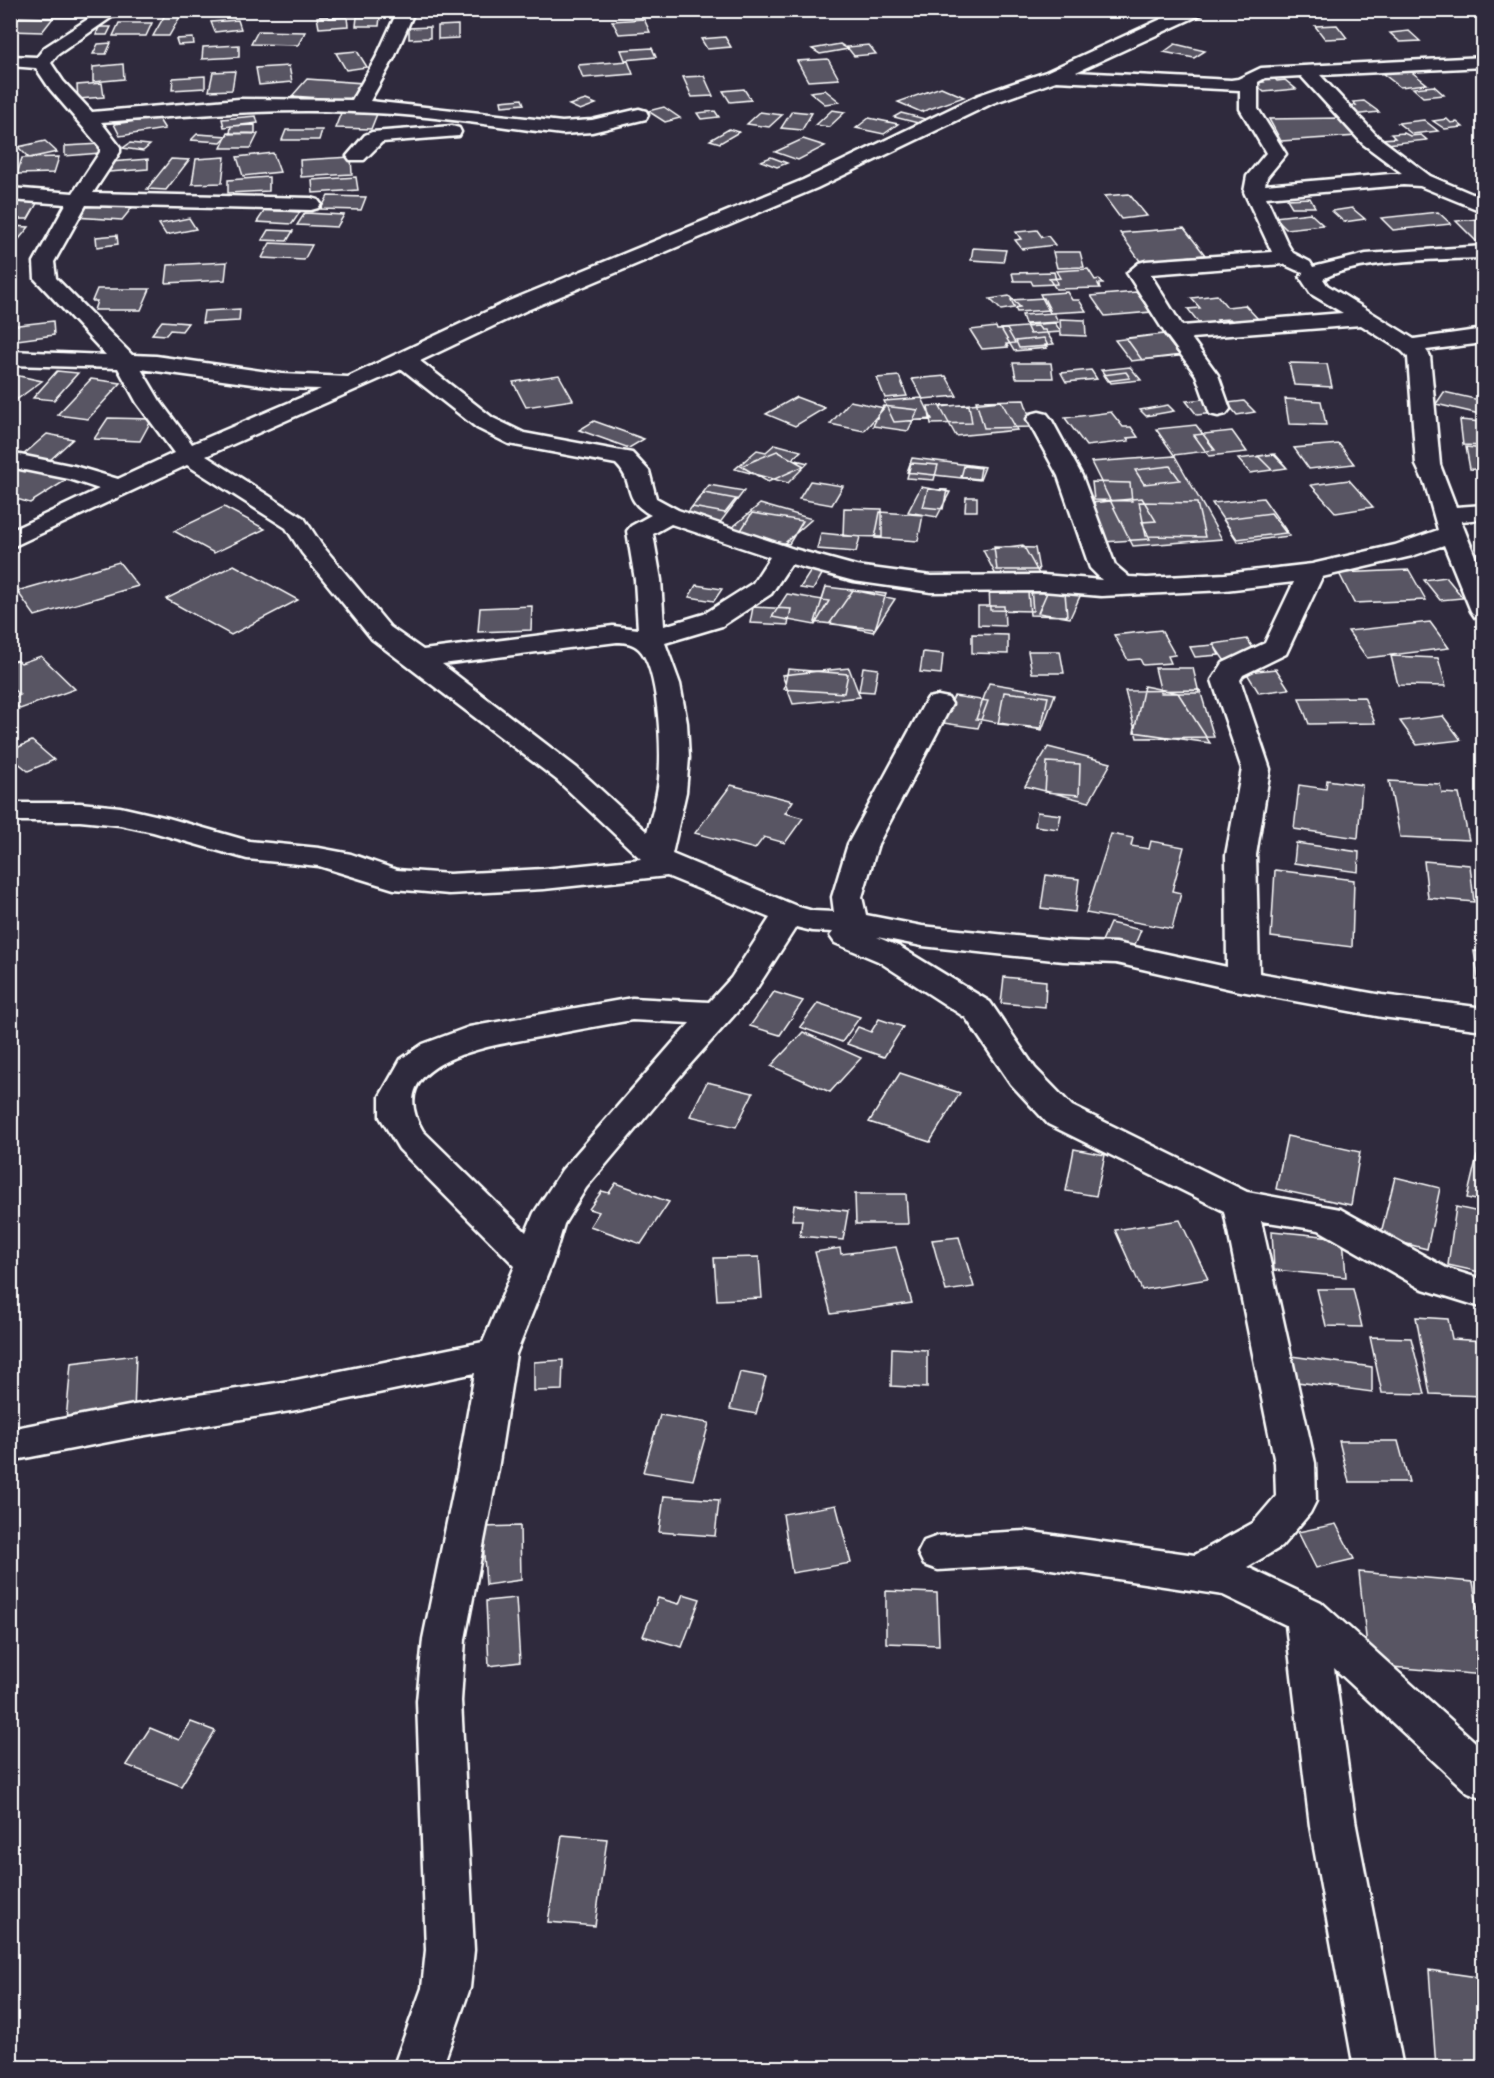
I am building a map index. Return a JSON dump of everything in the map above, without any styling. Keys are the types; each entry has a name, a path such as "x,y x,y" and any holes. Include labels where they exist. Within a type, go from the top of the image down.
{"street":[{"path":"42,63 51,51 114,10"},
{"path":"358,106 385,58 406,10"},
{"path":"13,539 188,455 355,383 517,306 810,184 986,99 1052,76 1104,54 1196,10"},
{"path":"10,61 42,63"},
{"path":"1052,76 1231,85 1242,84 1261,73 1484,62"},
{"path":"42,63 47,74 106,140 110,152 79,199 44,262 46,279 125,361 149,403 188,455 295,523 311,548 381,633 567,774 663,862 889,954 978,1010 1023,1076 1060,1115 1240,1204 1327,1218 1433,1278 1484,1294"},
{"path":"1305,70 1370,140 1423,180 1484,206"},
{"path":"1250,79 1249,109 1276,154 1257,176 1254,192 1278,246 1286,257 1315,273"},
{"path":"87,118 239,105 358,106 540,127"},
{"path":"357,156 372,139 379,136 580,127 639,115"},
{"path":"1254,192 1404,179 1423,180"},
{"path":"10,194 79,199 311,204"},
{"path":"1484,252 1414,255 1330,268 1315,273 1311,277 1319,289 1410,346 1419,356 1428,465 1484,611"},
{"path":"1218,409 1207,375 1176,333 1138,273 1146,267 1286,257"},
{"path":"1176,333 1365,318"},
{"path":"1410,346 1484,336"},
{"path":"10,358 125,361 179,365 290,382 355,383"},
{"path":"405,360 485,423 517,439 624,458 637,471 645,502 669,515 785,554 854,573 931,584 1044,583 1101,588 1225,582 1312,573 1403,551 1450,525 1484,512"},
{"path":"1039,419 1070,476 1103,568 1122,584 1147,586"},
{"path":"10,460 74,473 121,488"},
{"path":"663,862 674,772 667,686 660,660 652,643 648,580 640,531 669,515"},
{"path":"418,659 613,634 635,637 652,643 713,620 762,588 785,554"},
{"path":"1244,980 1241,855 1256,769 1226,680 1233,669 1276,648 1312,573"},
{"path":"852,922 847,897 862,844 938,704"},
{"path":"10,812 80,812 120,816 158,824 247,850 319,857 340,861 394,879 449,884 544,879 663,862"},
{"path":"800,917 852,922 922,936 1063,951 1116,953 1382,1006 1484,1019"},
{"path":"417,2067 446,1988 450,1950 439,1701 444,1640 478,1469 497,1354 548,1222 574,1179 800,917"},
{"path":"534,1263 411,1140 397,1117 397,1096 412,1067 435,1052 469,1038 528,1026 632,1008 717,1013"},
{"path":"1198,1574 1267,1535 1296,1501 1294,1463 1240,1204"},
{"path":"10,1445 134,1421 296,1395 497,1354"},
{"path":"938,1553 1024,1548 1229,1578 1306,1616 1484,1779"},
{"path":"1306,1616 1333,1826 1379,2067"}],"building":[{"path":"58,10 91,10 88,17 55,17"},
{"path":"165,15 181,15 169,36 153,36"},
{"path":"328,16 329,18 347,17 348,26 319,28 317,17"},
{"path":"16,17 53,18 42,32 10,31 10,24"},
{"path":"357,17 380,17 379,26 356,26"},
{"path":"644,19 650,32 619,34 612,21"},
{"path":"238,20 241,29 215,32 211,22"},
{"path":"119,23 152,23 146,36 113,36"},
{"path":"458,25 458,38 438,39 438,26"},
{"path":"1337,25 1347,38 1325,39 1315,26"},
{"path":"99,27 111,27 107,35 96,35"},
{"path":"430,27 430,38 409,39 409,28"},
{"path":"258,31 305,32 298,45 251,44"},
{"path":"1409,31 1420,41 1400,42 1390,33"},
{"path":"725,37 731,47 707,49 701,39"},
{"path":"193,38 194,44 178,45 176,39"},
{"path":"111,43 106,54 93,54 98,44"},
{"path":"840,44 848,49 820,54 812,49"},
{"path":"1175,44 1205,51 1194,58 1164,52"},
{"path":"239,45 239,57 202,59 203,47"},
{"path":"869,45 876,54 854,56 847,47"},
{"path":"652,48 656,57 625,60 621,50"},
{"path":"357,51 367,67 346,70 336,53"},
{"path":"828,59 839,79 808,81 797,61"},
{"path":"628,61 633,74 583,78 578,65"},
{"path":"123,64 124,79 93,82 93,67"},
{"path":"289,66 292,82 259,85 256,68"},
{"path":"1409,70 1427,84 1400,87 1382,73"},
{"path":"235,71 232,90 209,91 213,72"},
{"path":"205,76 205,88 172,90 173,78"},
{"path":"704,76 713,96 692,97 683,77"},
{"path":"1273,77 1277,81 1285,80 1296,89 1264,92 1254,83 1264,82 1260,78"},
{"path":"307,79 363,83 349,100 292,96"},
{"path":"102,83 104,97 78,99 77,85"},
{"path":"1434,86 1444,95 1423,97 1413,88"},
{"path":"941,87 964,97 921,112 898,102"},
{"path":"744,89 751,100 730,102 723,91"},
{"path":"825,90 840,102 825,104 810,92"},
{"path":"522,99 524,104 502,106 501,101"},
{"path":"586,100 596,104 580,110 569,105"},
{"path":"1364,101 1379,112 1352,115 1342,106 1356,105 1353,102"},
{"path":"664,107 680,118 665,122 648,111"},
{"path":"832,110 845,112 829,127 816,125"},
{"path":"715,111 719,117 701,119 697,113"},
{"path":"792,111 812,113 802,130 781,128"},
{"path":"760,112 782,115 769,127 747,124"},
{"path":"341,113 377,114 371,129 335,128"},
{"path":"901,113 925,119 918,123 894,117"},
{"path":"256,116 258,123 224,127 222,119"},
{"path":"158,118 165,129 120,136 114,124"},
{"path":"869,118 898,124 884,134 856,128"},
{"path":"1343,118 1357,136 1281,141 1269,119"},
{"path":"1447,119 1463,127 1445,129 1433,121"},
{"path":"1424,120 1438,131 1412,134 1398,123"},
{"path":"255,125 255,133 230,134 231,126"},
{"path":"729,129 739,132 720,143 710,140"},
{"path":"286,130 322,130 319,140 282,140"},
{"path":"228,133 258,134 251,148 221,148"},
{"path":"1404,133 1410,136 1421,135 1427,140 1386,144 1381,139 1395,138 1391,134"},
{"path":"197,134 227,136 221,142 191,140"},
{"path":"803,139 825,146 798,160 775,152"},
{"path":"45,141 57,152 29,158 18,147"},
{"path":"130,143 150,145 143,151 123,148"},
{"path":"101,144 100,153 65,156 65,146"},
{"path":"273,153 280,172 243,176 237,157"},
{"path":"59,157 54,173 17,174 22,158"},
{"path":"225,157 222,183 192,184 196,159"},
{"path":"351,157 352,174 301,177 300,160"},
{"path":"771,157 787,163 777,167 761,161"},
{"path":"148,159 148,169 109,172 110,162"},
{"path":"171,159 189,160 166,190 147,189"},
{"path":"269,177 269,191 228,193 228,180"},
{"path":"356,177 358,190 313,193 312,180"},
{"path":"1129,194 1147,216 1121,219 1104,196"},
{"path":"328,196 366,197 361,210 321,209"},
{"path":"10,198 40,198 28,219 10,219"},
{"path":"1310,198 1315,207 1292,207 1287,199"},
{"path":"88,200 136,203 122,220 74,217"},
{"path":"1352,208 1365,219 1344,222 1332,211"},
{"path":"265,210 300,212 292,224 257,222"},
{"path":"1438,212 1451,224 1393,230 1381,218"},
{"path":"305,213 344,215 337,227 297,225"},
{"path":"1310,213 1323,225 1286,229 1274,217"},
{"path":"189,218 196,229 166,235 159,224"},
{"path":"1479,219 1484,224 1484,240 1476,241 1456,221"},
{"path":"10,226 29,227 10,250"},
{"path":"1184,228 1205,255 1140,261 1120,233"},
{"path":"268,230 293,231 287,241 262,240"},
{"path":"1037,230 1042,237 1048,236 1055,245 1022,249 1015,240 1021,239 1016,232"},
{"path":"117,235 118,244 97,247 96,237"},
{"path":"270,243 312,245 304,260 262,258"},
{"path":"973,248 1006,250 1003,262 971,260"},
{"path":"1053,252 1080,252 1084,267 1057,268"},
{"path":"227,262 225,280 166,283 168,265"},
{"path":"1088,269 1095,280 1099,279 1103,284 1098,284 1100,288 1056,289 1049,279 1060,278 1056,271"},
{"path":"1054,272 1057,284 1033,285 1031,281 1014,281 1012,273"},
{"path":"97,289 150,289 141,310 94,310 97,301 92,301"},
{"path":"1067,292 1072,300 1079,300 1086,311 1050,313 1040,294"},
{"path":"1136,292 1151,312 1105,316 1091,296"},
{"path":"1217,295 1227,307 1245,305 1259,320 1234,323 1230,319 1217,320 1221,325 1202,327 1188,309 1200,308 1191,298"},
{"path":"1009,296 1020,307 1001,310 990,299"},
{"path":"1044,298 1050,310 1017,312 1011,300"},
{"path":"240,309 239,321 202,323 204,311"},
{"path":"1054,313 1058,322 1025,324 1022,315"},
{"path":"1060,319 1085,320 1086,336 1061,335"},
{"path":"53,321 54,335 10,341 10,326"},
{"path":"162,321 188,323 182,331 170,330 166,335 152,334"},
{"path":"1055,323 1061,332 1030,334 1026,325"},
{"path":"1038,326 1041,330 1045,330 1054,344 1045,345 1047,348 1014,351 1001,329"},
{"path":"996,327 997,330 1007,329 1015,343 1006,344 1008,347 982,349 970,330"},
{"path":"1173,333 1190,354 1131,361 1115,340"},
{"path":"1163,334 1180,356 1142,360 1126,338"},
{"path":"1044,338 1048,346 1019,348 1016,341"},
{"path":"1013,363 1051,363 1053,378 1016,378"},
{"path":"1289,363 1327,364 1332,387 1294,385"},
{"path":"1130,367 1141,380 1111,383 1101,370"},
{"path":"1091,370 1097,379 1066,382 1061,373"},
{"path":"57,371 78,373 54,400 33,398"},
{"path":"1126,372 1130,378 1107,381 1103,375"},
{"path":"10,374 42,381 12,403"},
{"path":"559,375 573,400 526,407 513,382"},
{"path":"899,376 907,396 885,398 877,378"},
{"path":"946,376 957,396 923,399 912,379"},
{"path":"91,379 121,383 88,419 57,415"},
{"path":"1444,392 1484,401 1484,415 1436,404"},
{"path":"796,397 825,408 795,426 766,414"},
{"path":"922,398 932,419 894,422 884,401"},
{"path":"1203,399 1215,413 1197,415 1186,401"},
{"path":"1285,399 1321,401 1326,425 1289,424"},
{"path":"1024,400 1033,427 984,428 976,401"},
{"path":"850,401 884,408 864,431 830,424"},
{"path":"1001,401 1017,430 956,436 940,407"},
{"path":"1244,401 1255,412 1237,415 1227,403"},
{"path":"969,405 972,423 931,424 928,406"},
{"path":"1168,405 1174,411 1146,416 1140,410"},
{"path":"883,406 918,410 908,431 873,426"},
{"path":"1111,412 1123,427 1131,427 1138,437 1127,438 1129,441 1086,446 1065,418"},
{"path":"108,418 152,419 140,441 94,439"},
{"path":"1460,420 1482,422 1484,446 1463,445"},
{"path":"594,421 644,439 629,448 579,430"},
{"path":"1196,425 1215,450 1174,455 1156,429"},
{"path":"1232,431 1247,452 1209,456 1194,435"},
{"path":"47,434 73,439 50,460 23,455"},
{"path":"775,444 801,451 792,459 808,463 788,483 735,469 757,450 766,452"},
{"path":"1339,444 1354,464 1309,469 1294,448"},
{"path":"1466,447 1484,449 1484,470 1470,469"},
{"path":"777,451 804,466 768,482 741,466"},
{"path":"1273,454 1287,468 1272,470 1258,456"},
{"path":"1275,454 1287,468 1250,473 1238,459"},
{"path":"1175,456 1222,539 1133,546 1091,462"},
{"path":"912,458 985,467 980,480 907,472"},
{"path":"911,463 938,465 934,480 907,478"},
{"path":"26,465 68,479 30,503 10,497 10,475"},
{"path":"964,466 981,468 979,479 961,477"},
{"path":"1170,466 1180,480 1144,484 1135,470"},
{"path":"1349,480 1373,507 1336,513 1311,485"},
{"path":"810,481 843,486 832,505 799,499"},
{"path":"1092,482 1130,483 1132,501 1094,500"},
{"path":"709,485 744,491 719,524 684,517"},
{"path":"921,487 950,492 937,517 908,512"},
{"path":"928,489 947,490 943,509 923,507"},
{"path":"704,493 736,499 725,513 692,507"},
{"path":"966,497 977,497 977,511 965,511"},
{"path":"1142,498 1156,521 1142,522 1150,539 1103,542 1091,516 1097,515 1090,503"},
{"path":"1263,498 1290,536 1238,542 1212,503"},
{"path":"1139,502 1197,503 1205,537 1146,536"},
{"path":"760,504 812,519 779,548 727,532"},
{"path":"224,507 265,529 214,553 174,531"},
{"path":"844,508 882,509 882,537 843,536"},
{"path":"880,512 923,515 918,541 875,538"},
{"path":"752,513 803,521 789,544 738,535"},
{"path":"1271,513 1286,533 1237,539 1223,519"},
{"path":"821,533 860,537 856,552 817,549"},
{"path":"1023,545 1039,574 998,579 983,550"},
{"path":"994,547 1035,548 1039,570 997,570"},
{"path":"119,562 138,586 35,616 17,591"},
{"path":"234,565 298,600 231,635 166,599"},
{"path":"812,569 824,571 813,590 800,588"},
{"path":"1409,570 1426,600 1354,603 1339,573"},
{"path":"1446,577 1463,598 1440,600 1424,580"},
{"path":"696,585 722,589 714,601 689,597"},
{"path":"989,586 1031,588 1033,611 990,610"},
{"path":"826,587 886,594 875,629 815,622"},
{"path":"1049,588 1081,594 1070,618 1038,613"},
{"path":"853,590 895,599 873,632 830,623"},
{"path":"1028,592 1065,593 1067,616 1030,615"},
{"path":"787,594 829,601 815,625 772,617"},
{"path":"532,606 531,630 478,632 480,608"},
{"path":"978,606 1004,606 1005,626 978,625"},
{"path":"753,607 791,609 788,625 750,623"},
{"path":"1430,622 1449,648 1367,658 1348,631"},
{"path":"1161,630 1175,655 1168,656 1171,663 1143,665 1140,659 1128,660 1114,635"},
{"path":"972,634 1008,635 1008,654 972,653"},
{"path":"1247,639 1258,655 1224,660 1213,644"},
{"path":"1214,645 1219,655 1195,657 1190,647"},
{"path":"1028,651 1060,651 1064,673 1032,673"},
{"path":"923,652 943,654 941,674 920,672"},
{"path":"41,656 75,689 20,709 10,700 20,695 14,690 10,691 10,662 17,660 21,663"},
{"path":"1391,656 1438,658 1446,686 1398,685"},
{"path":"863,667 878,669 874,692 859,691"},
{"path":"849,668 860,697 793,704 782,675"},
{"path":"1155,668 1193,668 1199,693 1161,693"},
{"path":"788,669 848,674 844,693 784,689"},
{"path":"1276,669 1289,689 1259,693 1246,672"},
{"path":"989,683 1055,694 1042,730 976,719"},
{"path":"1144,686 1178,693 1210,743 1134,732"},
{"path":"1200,690 1214,737 1137,738 1125,691"},
{"path":"1004,692 1048,697 1041,728 998,724"},
{"path":"954,696 988,701 978,728 943,723"},
{"path":"1364,697 1375,723 1309,724 1299,698"},
{"path":"1443,716 1461,740 1417,745 1400,721"},
{"path":"32,741 54,760 28,771 10,756 10,751"},
{"path":"1048,747 1111,763 1089,802 1025,786"},
{"path":"1047,762 1080,764 1079,795 1045,792"},
{"path":"1327,780 1362,785 1358,838 1294,829 1299,785 1326,789"},
{"path":"1389,781 1440,784 1442,793 1459,794 1469,840 1400,837"},
{"path":"731,785 793,801 785,813 803,818 785,843 764,837 755,849 695,833"},
{"path":"1037,812 1061,815 1058,829 1035,826"},
{"path":"1111,834 1133,838 1131,846 1149,849 1151,841 1184,847 1172,891 1181,893 1172,929 1086,913"},
{"path":"1296,843 1359,852 1358,872 1294,863"},
{"path":"1424,861 1470,865 1474,902 1428,898"},
{"path":"1275,870 1354,880 1352,947 1271,937"},
{"path":"1046,875 1079,879 1075,912 1041,908"},
{"path":"1110,923 1141,930 1133,949 1102,941"},
{"path":"1474,951 1484,952 1484,985 1479,984"},
{"path":"1004,977 1046,981 1045,1007 1001,1003"},
{"path":"774,992 803,1001 780,1035 750,1026"},
{"path":"818,1003 860,1017 842,1042 800,1027"},
{"path":"879,1019 903,1027 884,1057 847,1044 858,1027 871,1032"},
{"path":"803,1032 861,1058 830,1092 771,1066"},
{"path":"900,1073 960,1093 930,1142 869,1122"},
{"path":"707,1082 753,1093 736,1127 690,1116"},
{"path":"1287,1136 1360,1152 1351,1205 1276,1189"},
{"path":"1074,1149 1105,1155 1096,1196 1066,1191"},
{"path":"1477,1156 1484,1157 1484,1202 1467,1198"},
{"path":"1395,1177 1440,1188 1427,1249 1380,1237"},
{"path":"616,1183 669,1202 641,1244 590,1226 599,1212 589,1209 602,1191 609,1193"},
{"path":"855,1194 906,1194 908,1224 856,1224"},
{"path":"794,1205 848,1211 843,1240 800,1236 802,1220 792,1220"},
{"path":"1456,1207 1484,1213 1484,1273 1448,1265"},
{"path":"1180,1220 1208,1279 1142,1290 1115,1230"},
{"path":"1272,1231 1343,1238 1346,1277 1274,1270"},
{"path":"959,1237 974,1287 946,1291 932,1240"},
{"path":"896,1247 912,1303 831,1314 815,1252 840,1248 841,1254"},
{"path":"759,1257 762,1298 717,1300 714,1258"},
{"path":"1317,1289 1353,1289 1362,1327 1326,1326"},
{"path":"1416,1317 1448,1319 1452,1339 1484,1341 1484,1396 1430,1394"},
{"path":"1370,1337 1411,1338 1425,1394 1382,1393"},
{"path":"892,1348 927,1350 927,1388 891,1386"},
{"path":"136,1355 134,1413 66,1421 71,1363"},
{"path":"1291,1356 1372,1367 1372,1392 1290,1381"},
{"path":"563,1360 562,1390 534,1391 534,1362"},
{"path":"740,1372 766,1377 756,1414 730,1409"},
{"path":"660,1415 709,1423 693,1480 643,1472"},
{"path":"1339,1441 1398,1441 1409,1482 1349,1482"},
{"path":"664,1496 719,1500 715,1536 659,1532"},
{"path":"836,1505 851,1563 792,1573 783,1514"},
{"path":"1336,1524 1354,1559 1316,1568 1298,1532"},
{"path":"520,1526 521,1580 486,1585 482,1527"},
{"path":"1359,1572 1473,1582 1484,1648 1484,1675 1369,1665"},
{"path":"886,1591 937,1593 939,1645 886,1643"},
{"path":"683,1594 700,1599 682,1647 643,1636 658,1598 679,1604"},
{"path":"516,1598 520,1662 489,1666 486,1601"},
{"path":"191,1722 215,1731 181,1786 126,1765 150,1728 179,1740"},
{"path":"562,1835 607,1839 595,1926 548,1922"},
{"path":"1429,1970 1484,1978 1484,2068 1436,2068"}]}
